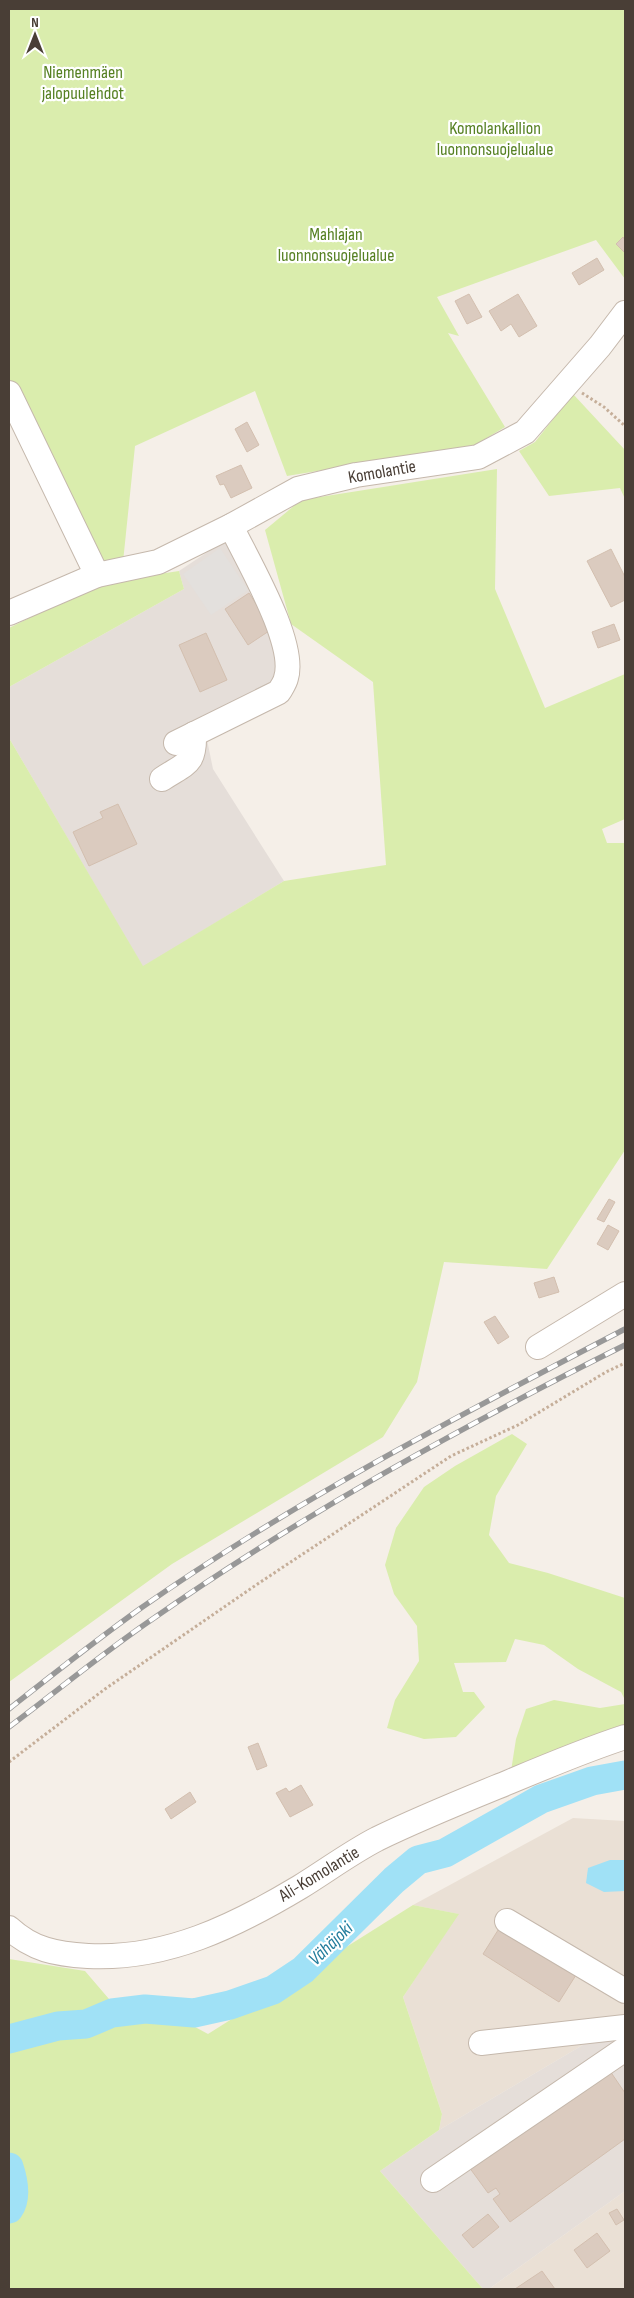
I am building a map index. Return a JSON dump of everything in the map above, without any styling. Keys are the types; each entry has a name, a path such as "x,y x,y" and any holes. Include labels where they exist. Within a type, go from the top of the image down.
{"street":[{"name":"Komolantie","path":"9,613 97,575 158,562 231,526 298,489 356,475 478,457 525,432 625,313"},
{"path":"9,392 97,575"},
{"path":"162,779 192,760 195,750 185,738 279,692 287,677 286,651 278,622 231,526"},
{"path":"538,1347 625,1294"},
{"name":"Ali-Komolantie","path":"9,1928 24,1942 59,1954 104,1956 147,1952 194,1940 242,1920 299,1888 376,1840 468,1799 598,1746 625,1737"},
{"path":"507,1921 625,1991"},
{"path":"481,2043 625,2027"},
{"path":"433,2180 625,2049"}],"path":[{"path":"568,383 604,407 625,426"},
{"path":"9,1762 105,1689 259,1583 451,1456 518,1425 606,1372 625,1363"}],"shaded area":[{"path":"227,539 274,625 277,687 203,720 213,769 284,881 143,967 9,738 9,687 184,589 179,571"},
{"path":"220,548 248,590 211,615 183,574"},
{"path":"573,1818 625,1821 625,2020 439,2130 442,2114 403,1997 458,1914 413,1905"},
{"path":"625,2020 625,2191 489,2289 483,2289 380,2171 439,2130"},
{"path":"625,2191 625,2289 489,2289"}],"green space":[{"path":"9,9 625,9 625,279 596,240 437,297 459,336 448,333 505,427 475,445 287,476 255,391 135,446 123,562 100,565 9,378"},
{"path":"573,394 625,450 625,499 620,488 549,496 519,451 535,442"},
{"path":"497,469 495,589 545,708 625,674 625,819 602,829 607,843 625,843 625,1150 547,1269 444,1262 417,1382 383,1437 172,1564 9,1682 9,738 143,966 284,881 386,865 373,682 291,624 265,530 301,500"},
{"path":"179,571 184,589 9,687 9,628 100,583"},
{"path":"512,1434 527,1444 496,1496 489,1535 509,1563 548,1573 625,1598 625,1700 621,1692 578,1669 544,1645 515,1639 506,1662 454,1663 463,1692 474,1692 485,1707 456,1737 424,1739 387,1728 395,1700 419,1661 417,1626 394,1594 385,1565 396,1528 424,1487 455,1466"},
{"path":"554,1700 600,1708 625,1704 625,1732 511,1771 516,1739 526,1709"},
{"path":"413,1905 459,1914 403,1997 442,2114 439,2130 380,2171 483,2289 9,2289 9,1959 85,1971 127,2020 173,2015 208,2034"}],"water":[{"path":"610,1860 625,1860 625,1891 604,1892 586,1883 588,1868"}],"building":[{"path":"623,237 625,240 625,253 616,244"},
{"path":"597,258 604,270 579,285 572,273"},
{"path":"469,294 482,317 467,324 455,301"},
{"path":"518,294 537,326 519,337 511,324 501,331 489,311"},
{"path":"247,422 259,445 247,452 235,429"},
{"path":"241,465 252,488 231,498 224,484 220,485 216,476"},
{"path":"611,549 625,577 625,600 611,607 587,561"},
{"path":"249,593 272,629 248,645 225,609"},
{"path":"614,624 620,640 598,648 592,632"},
{"path":"206,633 227,680 200,692 179,645"},
{"path":"118,804 137,844 89,866 73,832 103,818 100,812"},
{"path":"609,1199 615,1202 604,1222 597,1219"},
{"path":"608,1225 619,1231 608,1250 597,1244"},
{"path":"554,1277 559,1292 539,1298 534,1283"},
{"path":"495,1316 509,1337 498,1344 484,1322"},
{"path":"258,1743 267,1766 257,1770 248,1747"},
{"path":"301,1785 313,1805 290,1817 276,1793 286,1788 289,1792"},
{"path":"190,1792 196,1802 171,1819 165,1809"},
{"path":"500,1927 576,1975 559,2002 483,1954"},
{"path":"608,2068 625,2093 625,2139 510,2222 493,2199 500,2194 496,2188 488,2193 469,2167"},
{"path":"617,2209 624,2220 616,2225 609,2213"},
{"path":"488,2214 499,2227 473,2248 462,2235"},
{"path":"597,2233 610,2251 587,2268 574,2250"},
{"path":"542,2271 555,2289 515,2289"}],"waterway":[{"name":"Vähäjoki","path":"9,2039 58,2026 86,2024 112,2013 145,2009 194,2013 230,2005 273,1990 303,1970 394,1880 418,1860 445,1853 541,1799 592,1781 625,1775"},
{"name":"Vähäjoki","path":"9,2167 14,2194 9,2209"}],"railway":[{"path":"9,1709 141,1608 258,1531 378,1461 625,1329"},
{"path":"9,1727 135,1631 210,1580 326,1507 504,1407 625,1345"}],"park label":[{"name":"Niemenmäen jalopuulehdot","path":"83,82"},
{"name":"Komolankallion luonnonsuojelualue","path":"495,138"},
{"name":"Mahlajan luonnonsuojelualue","path":"336,244"}]}
